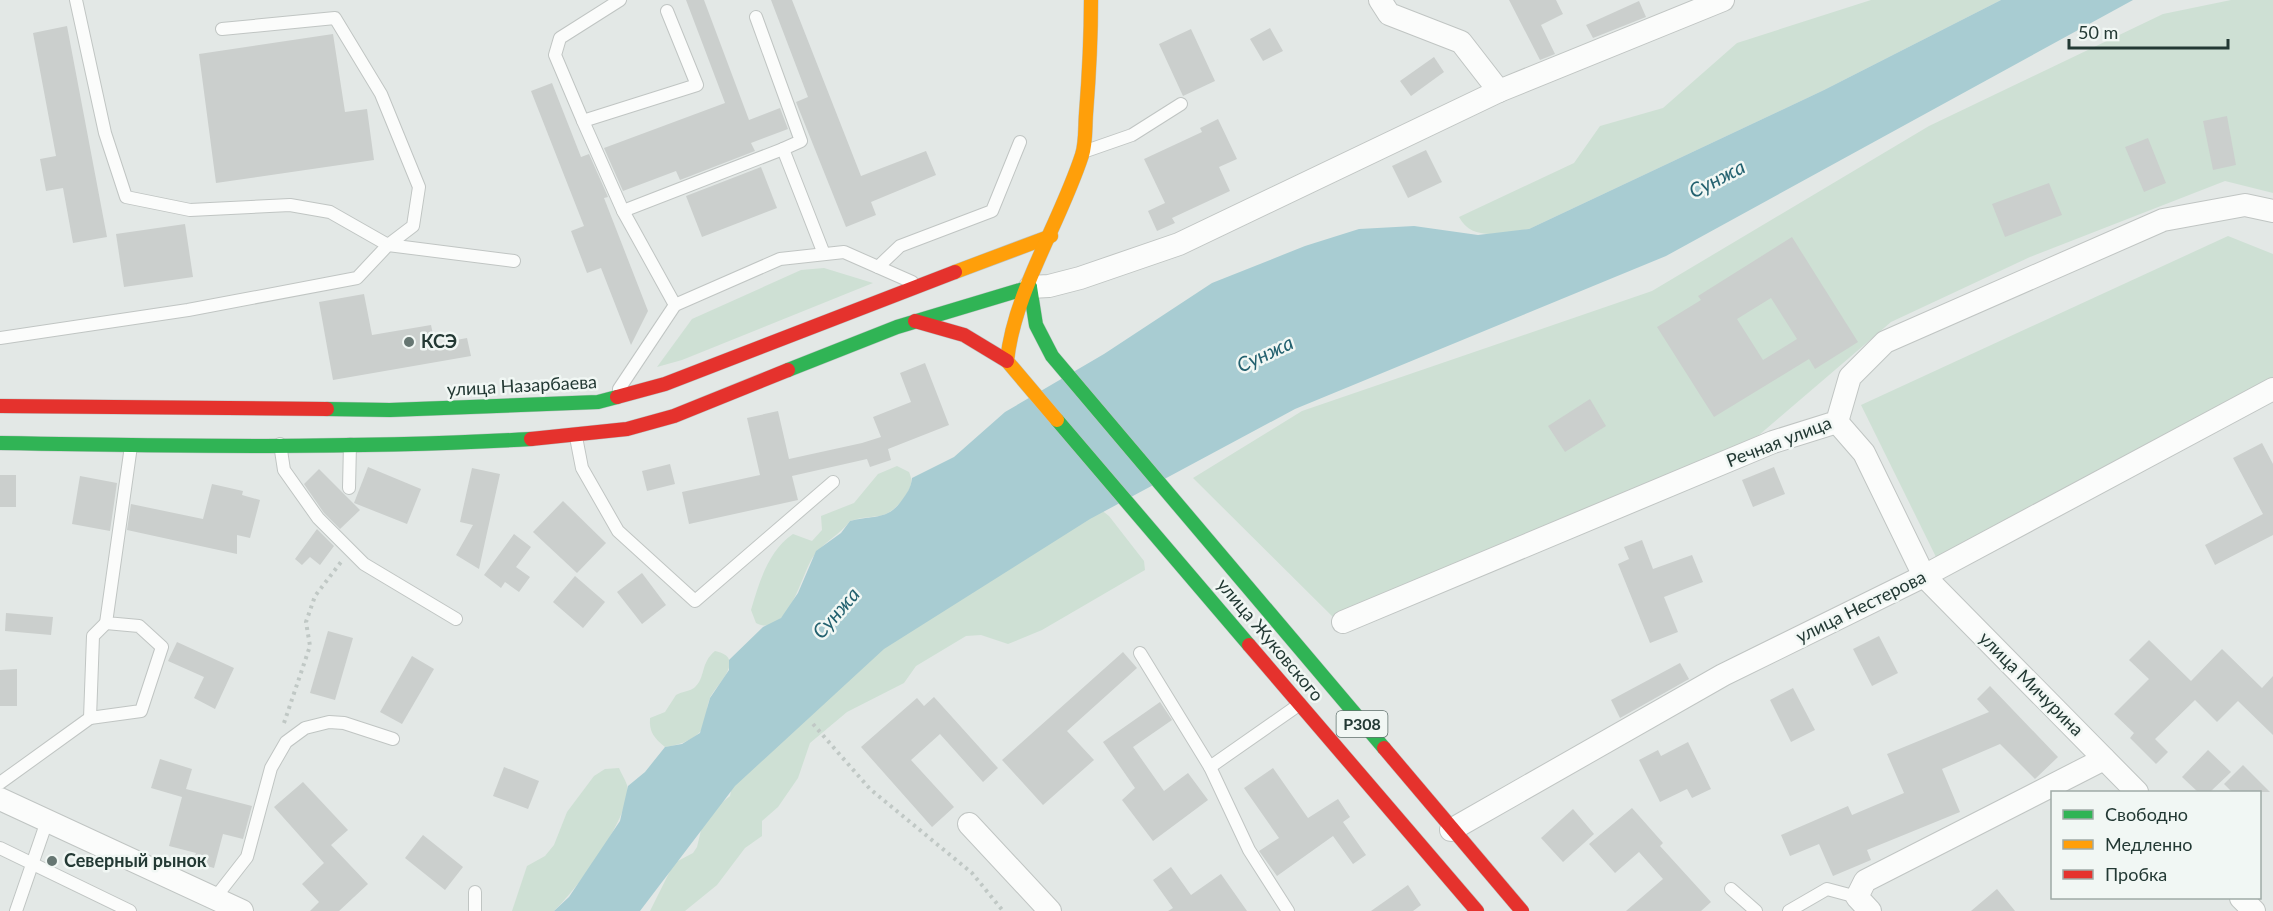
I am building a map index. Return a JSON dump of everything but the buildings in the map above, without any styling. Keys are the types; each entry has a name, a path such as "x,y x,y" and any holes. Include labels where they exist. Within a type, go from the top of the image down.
{"main road":[{"path":"1007,361 1013,323 1051,236 1083,152 1091,49 1091,0"},
{"name":"улица Назарбаева","path":"0,406 390,410 598,402 665,384 944,274 1051,236"},
{"path":"944,274 985,278"},
{"path":"1007,281 1030,287"},
{"path":"0,443 131,445 473,442 576,436 627,429 674,416 915,321 1030,287"},
{"name":"P308","path":"1030,287 1036,325 1052,356 1451,830 1522,911"},
{"name":"улица Жуковского","path":"915,321 961,332 983,342 1007,361 1477,911"}],"street":[{"path":"1380,0 1389,14 1461,42 1498,91"},
{"path":"1030,287 1048,286 1080,278 1179,244 1498,91 1718,1"},
{"name":"Речная улица","path":"1343,622 1773,442 1838,422 1850,377 1885,342 2163,220 2245,205 2273,211"},
{"name":"улица Нестерова","path":"1451,830 1723,675 1924,576 2273,389"},
{"name":"улица Мичурина","path":"1838,422 1864,453 1924,576 2136,791"},
{"path":"1863,904 1865,881 2104,759"},
{"path":"0,799 243,911"},
{"path":"969,824 1050,911"},
{"path":"2243,899 2254,911"}],"lane":[{"path":"76,0 105,133 126,197 190,210 290,206 330,212 388,245 514,261"},
{"path":"620,0 560,39 555,55 623,212 675,305"},
{"path":"583,122 698,85 668,11"},
{"path":"623,212 801,141 756,16"},
{"path":"0,338 188,310 357,278 388,245 413,226 418,187 381,94 336,18 222,29"},
{"path":"1083,152 1132,135 1181,104"},
{"path":"878,267 900,246 992,211 1020,142"},
{"path":"783,149 824,254"},
{"path":"613,398 675,305 780,259 844,252 918,285"},
{"path":"576,436 582,468 618,531 695,601 832,482"},
{"path":"280,443 284,470 318,518 364,564 456,619"},
{"path":"350,488 351,443"},
{"path":"90,718 93,636 106,623 131,445"},
{"path":"0,783 90,718 141,711 162,648 139,626 106,623"},
{"path":"1140,653 1210,767 1249,850 1288,911"},
{"path":"1210,767 1301,704"},
{"path":"215,898 247,857 276,755 295,734 305,728 329,722 344,723 393,739"},
{"path":"16,911 47,821"},
{"path":"0,848 130,911"},
{"path":"1731,889 1756,911"},
{"path":"1789,911 1827,889 1863,904"},
{"path":"475,892 475,911"}],"path":[{"path":"276,755 285,720 310,646 306,622 315,596 350,550"},
{"path":"813,724 870,789 972,873 1003,911"}],"green space":[{"path":"1871,0 2001,0 1824,90 1529,229 1490,234 1480,233 1465,225 1459,217 1574,163 1600,126 1663,108 1737,43"},
{"path":"2231,0 2273,0 2273,193 2225,181 2030,257 1891,322 1759,435 1343,627 1193,478 1302,411 1652,291 1929,126 2163,14"},
{"path":"2228,236 2273,254 2273,385 1938,561 1861,405"},
{"path":"824,268 873,283 682,360 657,367 692,319 801,270"},
{"path":"897,466 909,472 911,486 897,506 879,516 850,521 813,557 785,614 777,622 767,625 756,623 751,610 757,589 771,558 784,541 793,534 812,541 822,530 821,516 854,503 878,474"},
{"path":"1100,509 1109,516 1144,561 1145,570 1042,630 1008,644 981,635 966,636 916,666 904,683 847,712 810,743 798,778 778,807 762,821 762,836 745,848 717,885 685,911 650,911 674,863 693,853 697,847 702,826 714,809 730,796 734,777 843,666"},
{"path":"715,651 725,654 730,666 710,698 702,730 687,741 665,747 653,734 650,718 665,712 676,695 698,684 707,660"},
{"path":"619,768 627,785 627,798 613,832 588,870 554,911 512,911 527,866 545,856 554,845 567,812 594,776 605,769"}],"water":[{"name":"Сунжа","path":"2001,0 2133,0 1666,256 1295,409 1090,519 884,649 735,786 640,911 554,911 569,897 620,821 628,786 645,772 665,747 682,744 700,733 710,698 729,670 729,660 763,627 781,618 798,593 816,551 841,533 850,521 879,516 897,507 907,493 912,478 954,457 1005,412 1104,354 1212,283 1305,246 1359,229 1414,226 1478,235 1529,229 1824,90"}],"traffic: fast":[{"path":"1030,287 1036,325 1052,356 1384,748"},
{"path":"788,370 897,327 1030,287"},
{"path":"327,409 390,410 598,402 617,397"},
{"path":"1057,420 1249,645"},
{"path":"0,443 199,446 332,445 531,439"}],"traffic: slow":[{"path":"1057,420 1007,361 1011,335 1028,283 1073,181 1083,150 1091,0"},
{"path":"955,272 1051,236"}],"traffic: jam":[{"path":"617,397 665,384 955,272"},
{"path":"915,321 964,335 1007,361"},
{"path":"531,439 627,429 674,416 788,370"},
{"path":"0,406 327,409"},
{"path":"1249,645 1477,911"},
{"path":"1384,748 1522,911"}],"place":[{"name":"КСЭ","path":"409,342"},
{"name":"Северный рынок","path":"52,861"}]}
